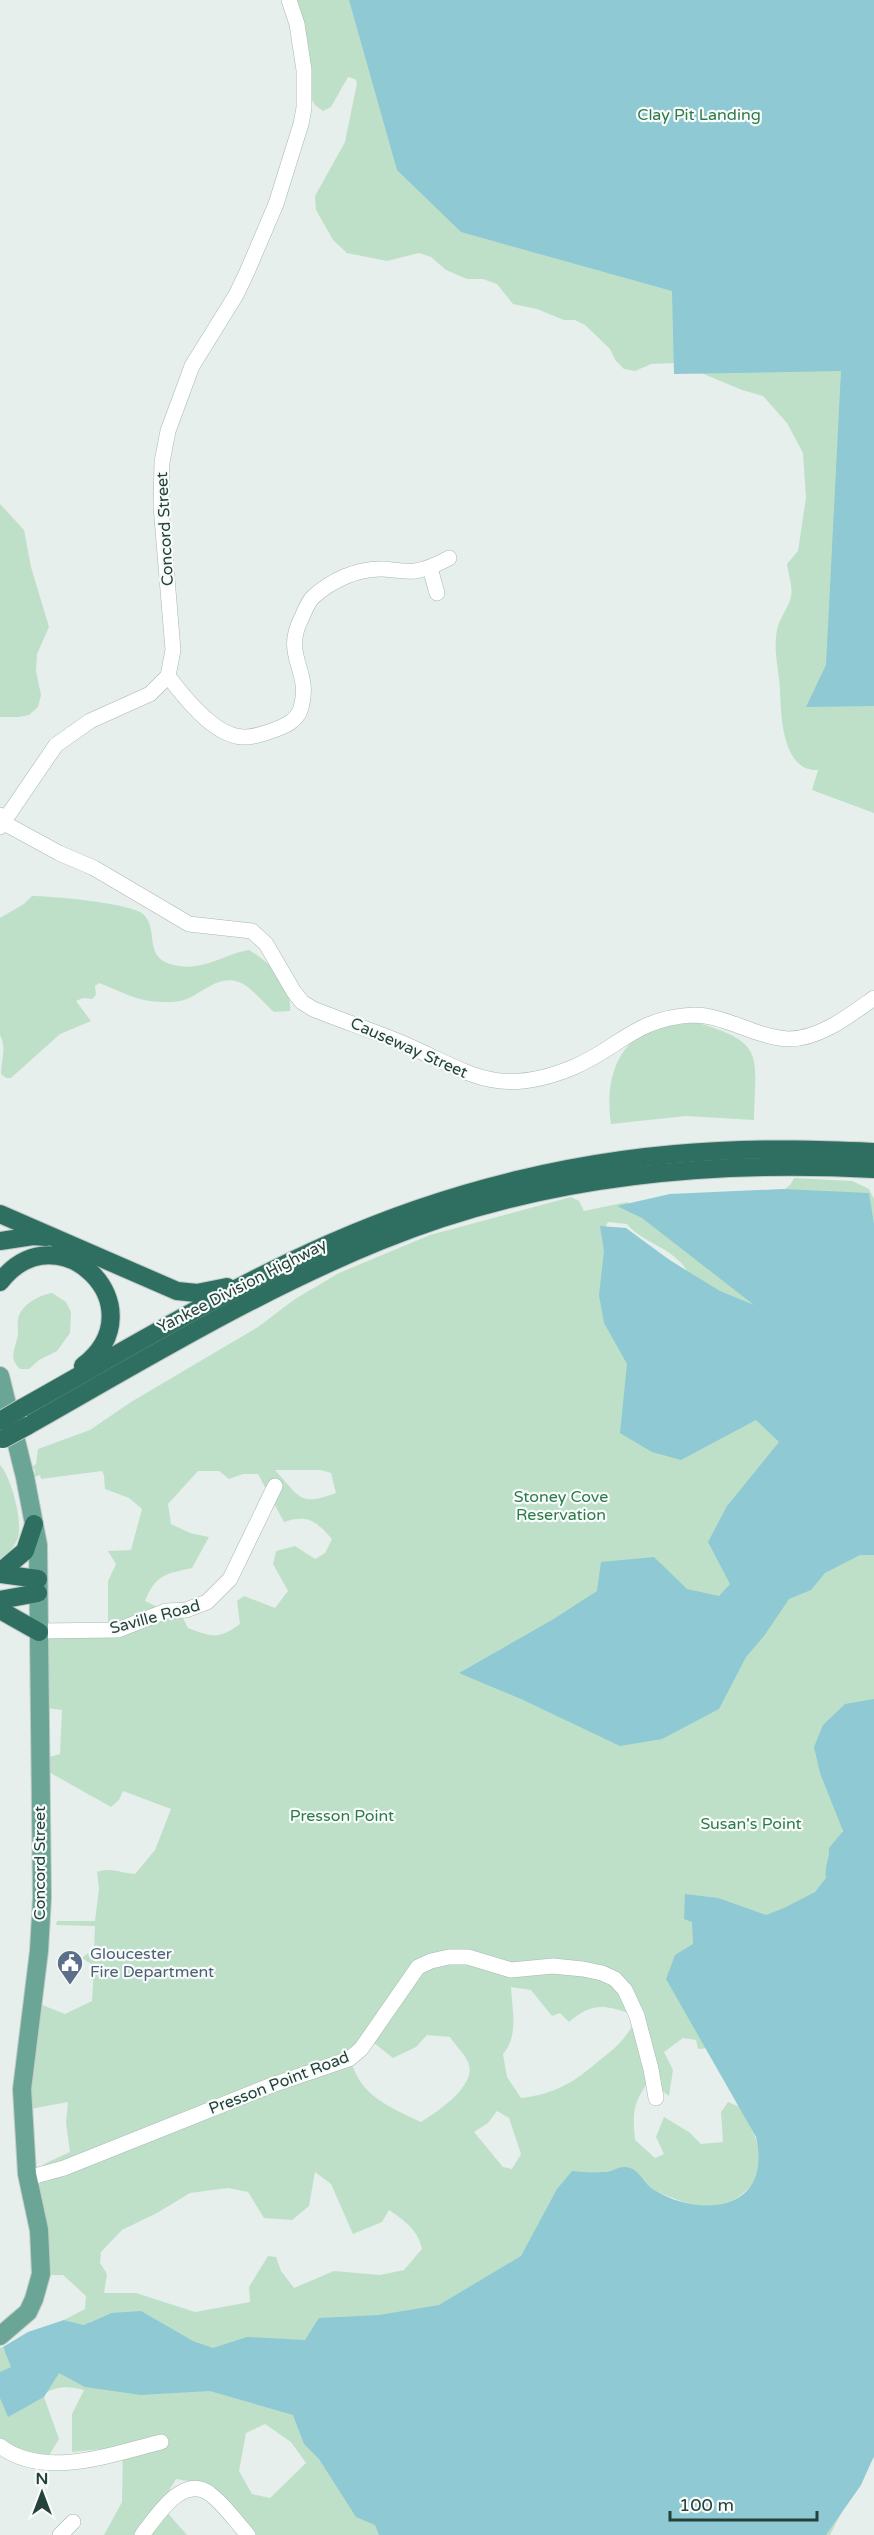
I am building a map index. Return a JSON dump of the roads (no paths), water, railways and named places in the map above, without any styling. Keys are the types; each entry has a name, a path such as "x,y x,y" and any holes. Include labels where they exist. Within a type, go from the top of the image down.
{"highway":[{"name":"Yankee Division Highway","path":"1,1440 25,1417 234,1290 331,1243 389,1219 450,1199 543,1174 613,1162 728,1150 874,1152"},
{"name":"Yankee Division Highway","path":"0,1420 25,1417 302,1275 382,1239 465,1212 580,1184 674,1171 754,1166 874,1169"},
{"path":"0,1214 50,1238 170,1288 197,1293 229,1287 331,1243"},
{"path":"0,1241 33,1236 50,1238"},
{"path":"0,1264 43,1256 59,1256 85,1266 95,1275 109,1301 111,1321 105,1342 88,1363 25,1417"},
{"path":"0,1282 12,1269 26,1260"},
{"path":"34,1524 25,1551 0,1573 38,1586"},
{"path":"0,1600 38,1586"},
{"path":"0,1610 39,1632"}],"main road":[{"name":"Concord Street","path":"0,1376 34,1524 39,1632 42,1898 39,1952 22,2089 28,2178 39,2230 41,2274 28,2312 0,2336"}],"street":[{"name":"Concord Street","path":"168,676 173,650 161,516 162,462 168,431 192,366 236,296 247,272 276,204 301,124 304,70 297,24 290,0"},
{"path":"1,822 42,763 64,739 90,721 150,694 168,676 188,702 222,731 243,738 264,734 289,724 300,711 304,693 303,677 293,652 295,630 311,599 332,582 355,573 380,569 413,572 430,568 449,558"},
{"path":"430,568 437,593"},
{"name":"Causeway Street","path":"1,822 111,878 189,924 252,931 266,944 284,977 302,1002 313,1009 385,1036 472,1076 504,1082 531,1081 592,1058 638,1028 657,1020 695,1015 727,1020 756,1032 789,1040 825,1029 874,999"},
{"name":"Saville Road","path":"39,1632 118,1630 166,1611 186,1610 207,1602 230,1579 274,1486"},
{"name":"Presson Point Road","path":"28,2178 64,2168 272,2085 349,2059 361,2049 418,1967 449,1956 468,1957 511,1970 553,1966 583,1969 602,1972 615,1979 632,2001 651,2069 656,2098"},
{"path":"0,2446 12,2456 46,2463 97,2457 160,2442"},
{"path":"142,2535 170,2502 190,2488 210,2493 248,2535"},
{"path":"60,2535 73,2522"}],"water":[{"path":"349,0 874,0 874,706 806,707 826,665 841,371 674,374 672,291 461,232 397,170"},
{"path":"783,1189 869,1193 874,1224 874,1555 860,1555 825,1573 811,1590 789,1599 764,1636 746,1657 719,1709 662,1739 620,1746 521,1699 459,1673 552,1620 597,1591 601,1562 654,1557 687,1589 719,1596 730,1584 708,1542 727,1506 779,1442 756,1420 681,1460 652,1452 620,1433 627,1364 604,1323 599,1295 604,1251 600,1226 626,1228 671,1261 720,1291 754,1305 642,1218 617,1206 670,1194"},
{"path":"874,1699 874,2456 861,2485 826,2535 379,2535 375,2525 356,2517 319,2459 304,2444 293,2415 210,2391 141,2395 85,2387 59,2373 44,2397 8,2417 0,2398 0,2372 11,2367 3,2347 28,2332 64,2320 84,2325 111,2313 141,2311 193,2341 213,2348 247,2337 305,2340 319,2318 379,2315 439,2305 521,2256 557,2189 572,2171 608,2172 623,2167 630,2168 654,2190 673,2199 693,2204 713,2205 730,2202 744,2193 754,2180 759,2161 756,2137 666,1979 675,1955 693,1944 692,1922 684,1919 685,1894 718,1898 766,1915 815,1892 826,1878 829,1848 843,1831 820,1773 814,1747 823,1725 845,1704"}],"place":[{"name":"Gloucester Fire Department","path":"70,1986"}],"park label":[{"name":"Clay Pit Landing","path":"699,115"},
{"name":"Stoney Cove Reservation","path":"561,1506"},
{"name":"Presson Point","path":"342,1816"},
{"name":"Susan's Point","path":"751,1824"}]}
